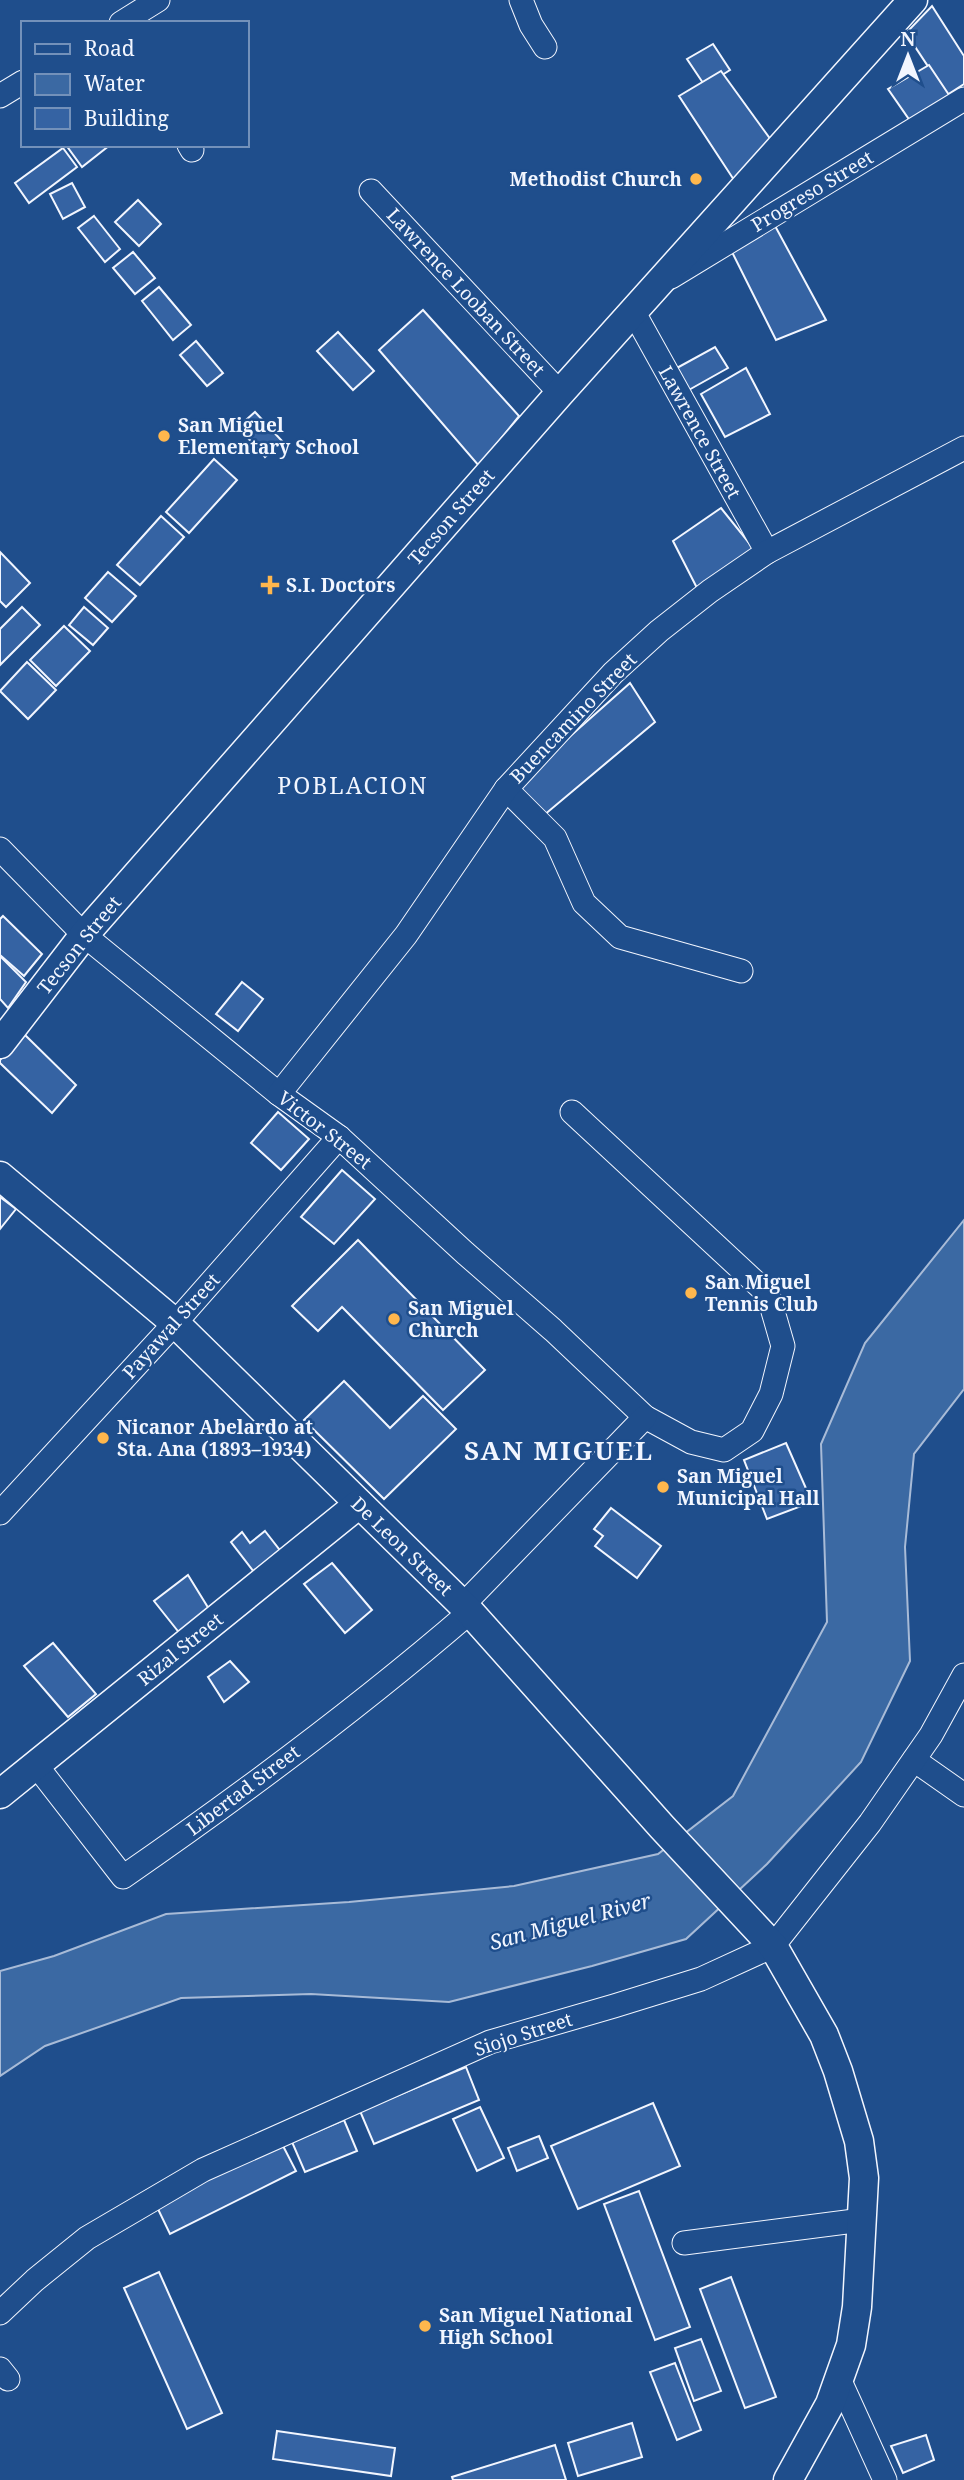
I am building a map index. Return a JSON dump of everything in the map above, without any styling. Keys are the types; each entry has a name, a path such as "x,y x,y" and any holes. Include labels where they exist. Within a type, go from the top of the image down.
{"main road":[{"name":"Tecson Street","path":"0,1044 84,935 560,393 913,0"},
{"name":"De Leon Street","path":"0,1176 175,1323 467,1608 769,1942 824,2035 850,2107 864,2178 857,2307 851,2345 835,2393 788,2480"},
{"name":"Rizal Street","path":"0,1794 359,1504"}],"street":[{"path":"124,21 158,0"},
{"path":"521,0 545,47"},
{"path":"0,96 21,83"},
{"name":"Progreso Street","path":"659,284 964,99"},
{"name":"Lawrence Looban Street","path":"372,191 560,393"},
{"name":"Lawrence Street","path":"633,311 766,552"},
{"name":"Buencamino Street","path":"279,1094 406,935 506,789 622,664 659,631 766,552 964,448"},
{"path":"506,789 555,838 584,903 620,937 741,971"},
{"name":"Victor Street","path":"0,849 84,935 279,1094 339,1137 553,1330 645,1418 691,1441 724,1450 752,1432 771,1394 783,1346 768,1294 572,1112"},
{"name":"Payawal Street","path":"0,1513 175,1323 339,1137"},
{"name":"Libertad Street","path":"36,1765 123,1877 197,1826 392,1679 467,1608 645,1418"},
{"name":"Siojo Street","path":"0,2313 35,2280 87,2238 203,2170 490,2042 701,1979 769,1942 870,1823 931,1735 964,1675"},
{"path":"914,1760 964,1795"},
{"path":"684,2243 862,2220"},
{"path":"835,2393 885,2480"}],"water":[{"name":"San Miguel River","path":"964,1220 964,1389 914,1454 905,1547 910,1661 861,1762 767,1864 686,1939 449,2002 311,1994 181,1998 45,2046 0,2076 0,1971 54,1956 166,1914 349,1902 514,1886 658,1854 733,1796 827,1622 821,1444 865,1343"}],"building":[{"path":"932,6 964,56 964,84 947,95 906,33"},
{"path":"713,44 730,70 705,86 687,59"},
{"path":"929,65 951,98 913,125 888,89"},
{"path":"721,71 771,140 734,180 679,96"},
{"path":"67,147 107,147 82,167"},
{"path":"63,148 77,167 29,203 15,183"},
{"path":"72,183 85,207 63,219 50,194"},
{"path":"138,200 161,224 139,246 115,222"},
{"path":"94,216 120,249 105,262 78,228"},
{"path":"774,224 826,320 776,340 730,248"},
{"path":"133,252 155,278 135,294 113,268"},
{"path":"159,287 191,325 173,340 142,301"},
{"path":"423,310 519,416 479,466 379,350"},
{"path":"338,332 374,371 353,390 317,351"},
{"path":"196,341 223,373 207,386 180,355"},
{"path":"715,347 728,368 687,391 675,369"},
{"path":"746,368 770,414 725,437 701,394"},
{"path":"255,412 282,441 265,457 238,427"},
{"path":"214,459 237,480 189,533 166,512"},
{"path":"721,508 754,549 697,588 673,541"},
{"path":"161,516 184,537 140,585 117,565"},
{"path":"0,552 30,583 6,607 0,601"},
{"path":"108,572 136,596 112,622 85,598"},
{"path":"22,607 40,625 0,665 0,629"},
{"path":"84,607 108,628 93,645 69,625"},
{"path":"64,626 90,651 56,686 30,660"},
{"path":"27,662 56,690 28,719 0,691"},
{"path":"630,683 655,722 543,816 513,787"},
{"path":"3,916 42,954 24,976 0,955 0,919"},
{"path":"0,956 26,982 8,1008 0,999"},
{"path":"242,982 263,999 238,1031 216,1014"},
{"path":"23,1033 76,1085 52,1113 0,1063"},
{"path":"278,1112 309,1139 281,1170 251,1143"},
{"path":"342,1170 375,1199 334,1244 301,1217"},
{"path":"0,1197 16,1209 0,1229"},
{"name":"San Miguel Church","path":"358,1240 485,1370 443,1410 342,1307 318,1331 292,1306"},
{"path":"344,1381 390,1428 423,1396 456,1429 384,1499 304,1420"},
{"path":"786,1443 812,1502 767,1519 744,1460"},
{"path":"611,1508 661,1546 637,1578 595,1546 603,1536 594,1529"},
{"path":"265,1531 282,1553 257,1576 231,1542 242,1532 250,1543"},
{"path":"332,1563 372,1610 345,1633 304,1584"},
{"path":"188,1575 212,1614 181,1635 154,1601"},
{"path":"53,1643 96,1694 68,1717 24,1666"},
{"path":"230,1661 249,1682 224,1702 208,1677"},
{"path":"466,2067 479,2100 374,2144 360,2111"},
{"path":"653,2103 680,2166 578,2209 551,2146"},
{"path":"480,2107 504,2158 477,2171 453,2119"},
{"path":"344,2120 357,2151 305,2172 292,2142"},
{"path":"539,2136 548,2158 517,2171 508,2148"},
{"path":"281,2142 296,2171 170,2234 156,2205"},
{"path":"639,2191 690,2327 655,2340 604,2204"},
{"path":"159,2272 222,2413 187,2429 124,2288"},
{"path":"731,2277 776,2397 745,2408 700,2289"},
{"path":"701,2339 721,2391 694,2401 675,2348"},
{"path":"675,2363 701,2430 677,2440 650,2372"},
{"path":"632,2423 642,2457 578,2476 568,2443"},
{"path":"277,2431 395,2448 391,2476 273,2459"},
{"path":"926,2435 934,2460 903,2473 891,2446"},
{"path":"555,2445 566,2480 453,2480 452,2477"}],"place":[{"name":"Methodist Church","path":"696,179"},
{"name":"San Miguel Elementary School","path":"164,436"},
{"name":"S.I. Doctors","path":"270,585"},
{"name":"San Miguel Tennis Club","path":"691,1293"},
{"name":"San Miguel Church","path":"394,1319"},
{"name":"Nicanor Abelardo at Sta. Ana (1893–1934)","path":"103,1438"},
{"name":"San Miguel Municipal Hall","path":"663,1487"},
{"name":"San Miguel National High School","path":"425,2326"}],"district":[{"name":"POBLACION","path":"353,785"},
{"name":"SAN MIGUEL","path":"559,1450"}]}
